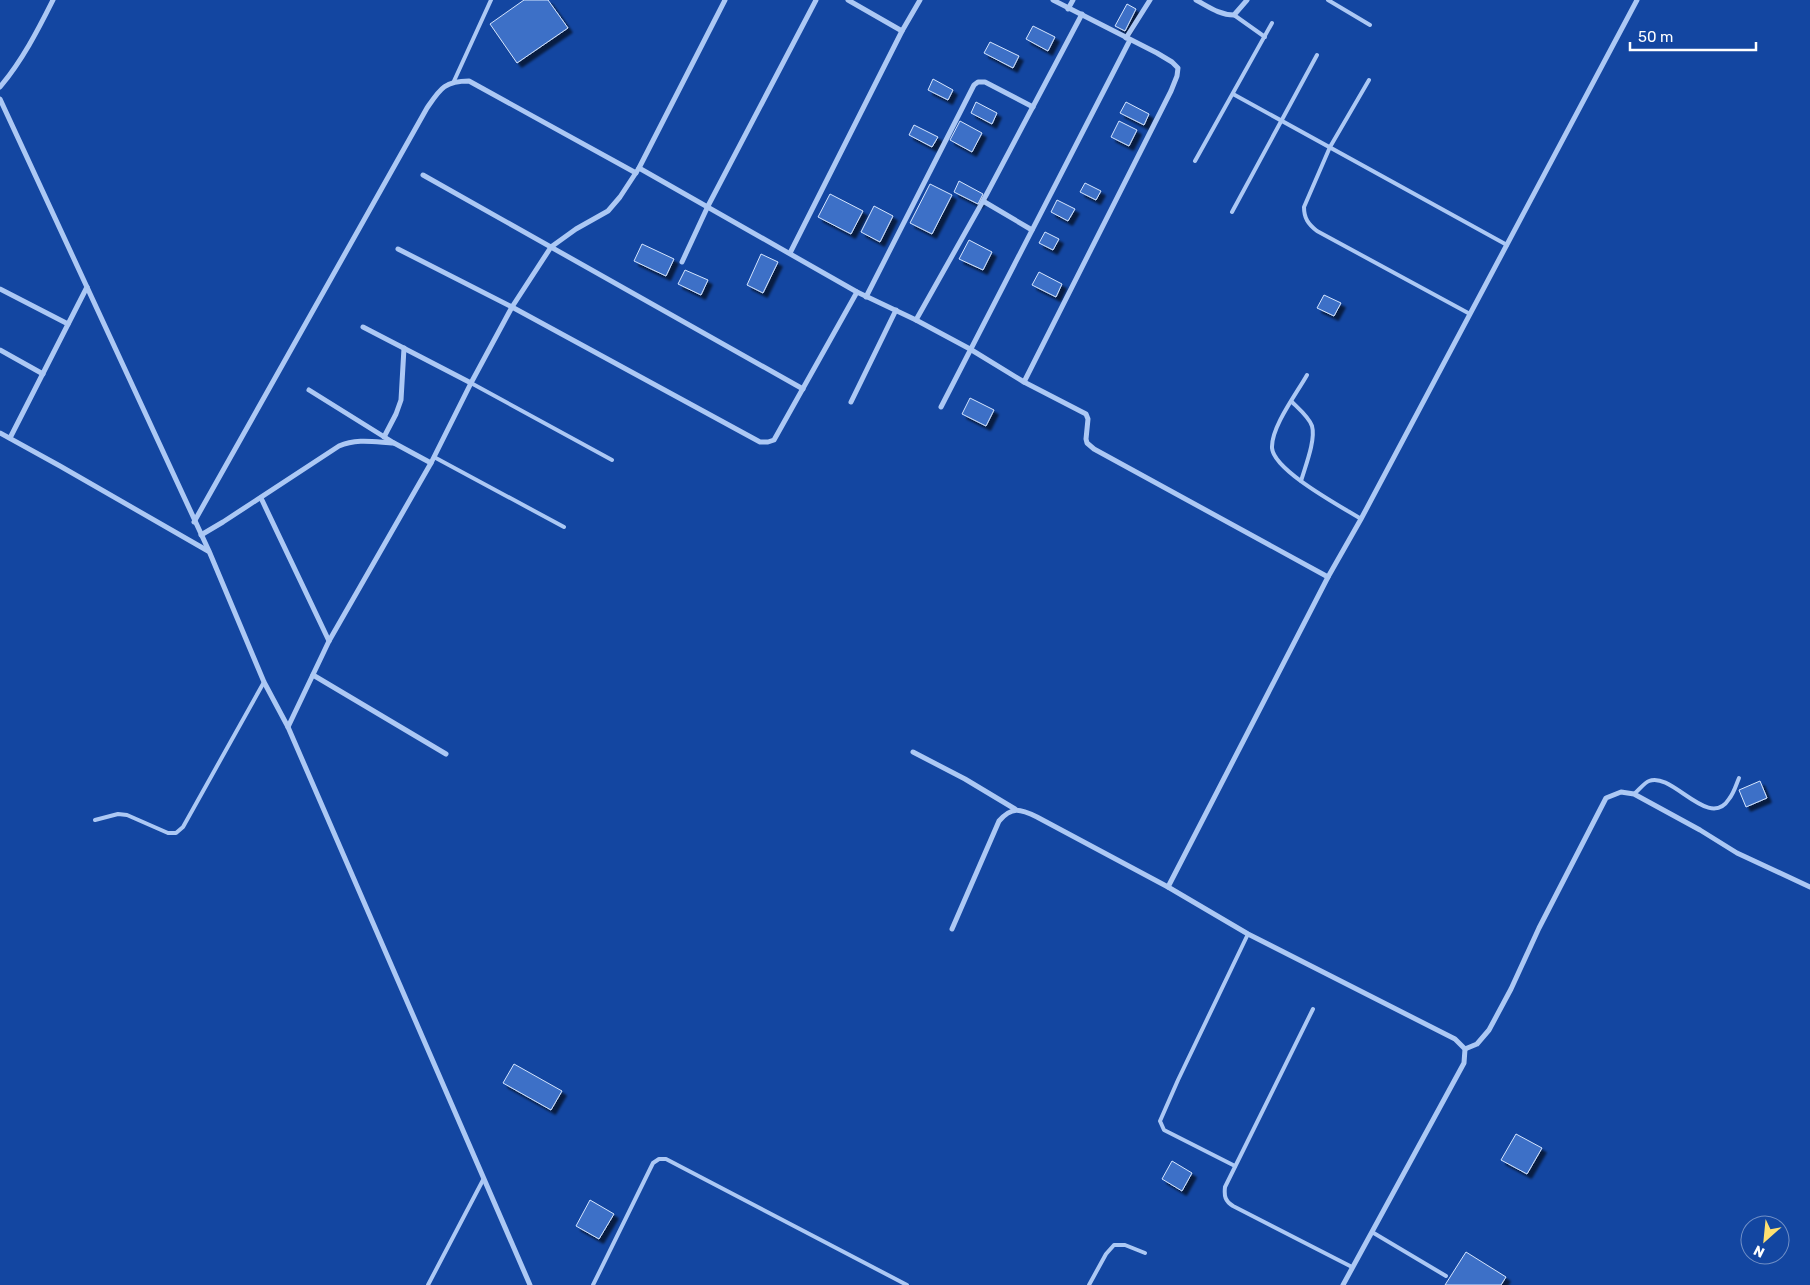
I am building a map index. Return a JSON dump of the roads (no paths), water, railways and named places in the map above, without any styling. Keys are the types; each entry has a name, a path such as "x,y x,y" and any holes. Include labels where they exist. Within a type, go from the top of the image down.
{"street":[{"path":"0,86 9,76 54,0"},
{"path":"288,726 329,641 431,463 512,307 551,247 576,229 608,212 620,197 638,170 725,0"},
{"path":"682,262 708,206 816,0"},
{"path":"848,0 902,31"},
{"path":"790,253 902,31 920,0"},
{"path":"1024,382 1171,91 1178,68 1172,62 1053,0"},
{"path":"1068,8 1073,0"},
{"path":"941,406 1128,39 1150,0"},
{"path":"1196,0 1227,15 1234,15 1247,0"},
{"path":"1168,887 1328,577 1361,519 1638,0"},
{"path":"916,320 983,201 1082,14"},
{"path":"194,522 427,108 440,90 454,81 469,81 708,206 856,292 916,320 1024,382 1086,414 1088,419 1087,442 1094,449 1328,577"},
{"path":"866,296 974,85 978,82 986,82 1033,107"},
{"path":"0,99 209,551 264,682 288,726 530,1285"},
{"path":"423,175 803,389"},
{"path":"983,201 1032,230"},
{"path":"398,250 512,307 760,442 774,440 856,292"},
{"path":"10,438 87,287"},
{"path":"0,289 68,324"},
{"path":"850,402 896,310"},
{"path":"363,327 471,383"},
{"path":"384,437 401,400 404,348"},
{"path":"0,350 43,374"},
{"path":"309,390 394,443 431,463"},
{"path":"0,433 209,551"},
{"path":"201,535 339,446 349,442 394,443"},
{"path":"261,498 329,641"},
{"path":"313,675 446,754"},
{"path":"913,752 965,779 1015,809 1038,817 1168,887 1248,934 1455,1039 1466,1049"},
{"path":"1466,1049 1477,1044 1489,1030 1606,798 1620,792 1634,794 1700,830 1737,854 1810,887"},
{"path":"952,929 999,821 1006,813 1015,809"},
{"path":"1343,1285 1464,1064 1466,1049"}],"lane":[{"path":"454,81 491,0"},
{"path":"1328,0 1370,25"},
{"path":"1234,15 1265,37"},
{"path":"1195,161 1272,23"},
{"path":"1232,212 1317,55"},
{"path":"1369,80 1330,147 1304,206 1304,216 1308,224 1317,231 1470,314"},
{"path":"1233,94 1507,245"},
{"path":"1307,375 1275,431 1272,448 1278,462 1300,480 1361,519"},
{"path":"471,383 612,460"},
{"path":"1292,402 1312,427 1310,448 1300,480"},
{"path":"434,457 564,527"},
{"path":"95,820 118,814 127,815 168,833 176,833 183,827 264,682"},
{"path":"1634,794 1649,781 1658,780 1668,783 1692,801 1711,808 1722,806 1729,801 1739,778"},
{"path":"1235,1166 1164,1130 1160,1121 1248,934"},
{"path":"1313,1009 1225,1187 1225,1198 1228,1202 1352,1267"},
{"path":"593,1285 654,1163 660,1159 666,1159 907,1285"},
{"path":"428,1285 483,1180"},
{"path":"1372,1232 1446,1276"},
{"path":"1090,1285 1106,1254 1114,1245 1125,1245 1145,1253"}]}
